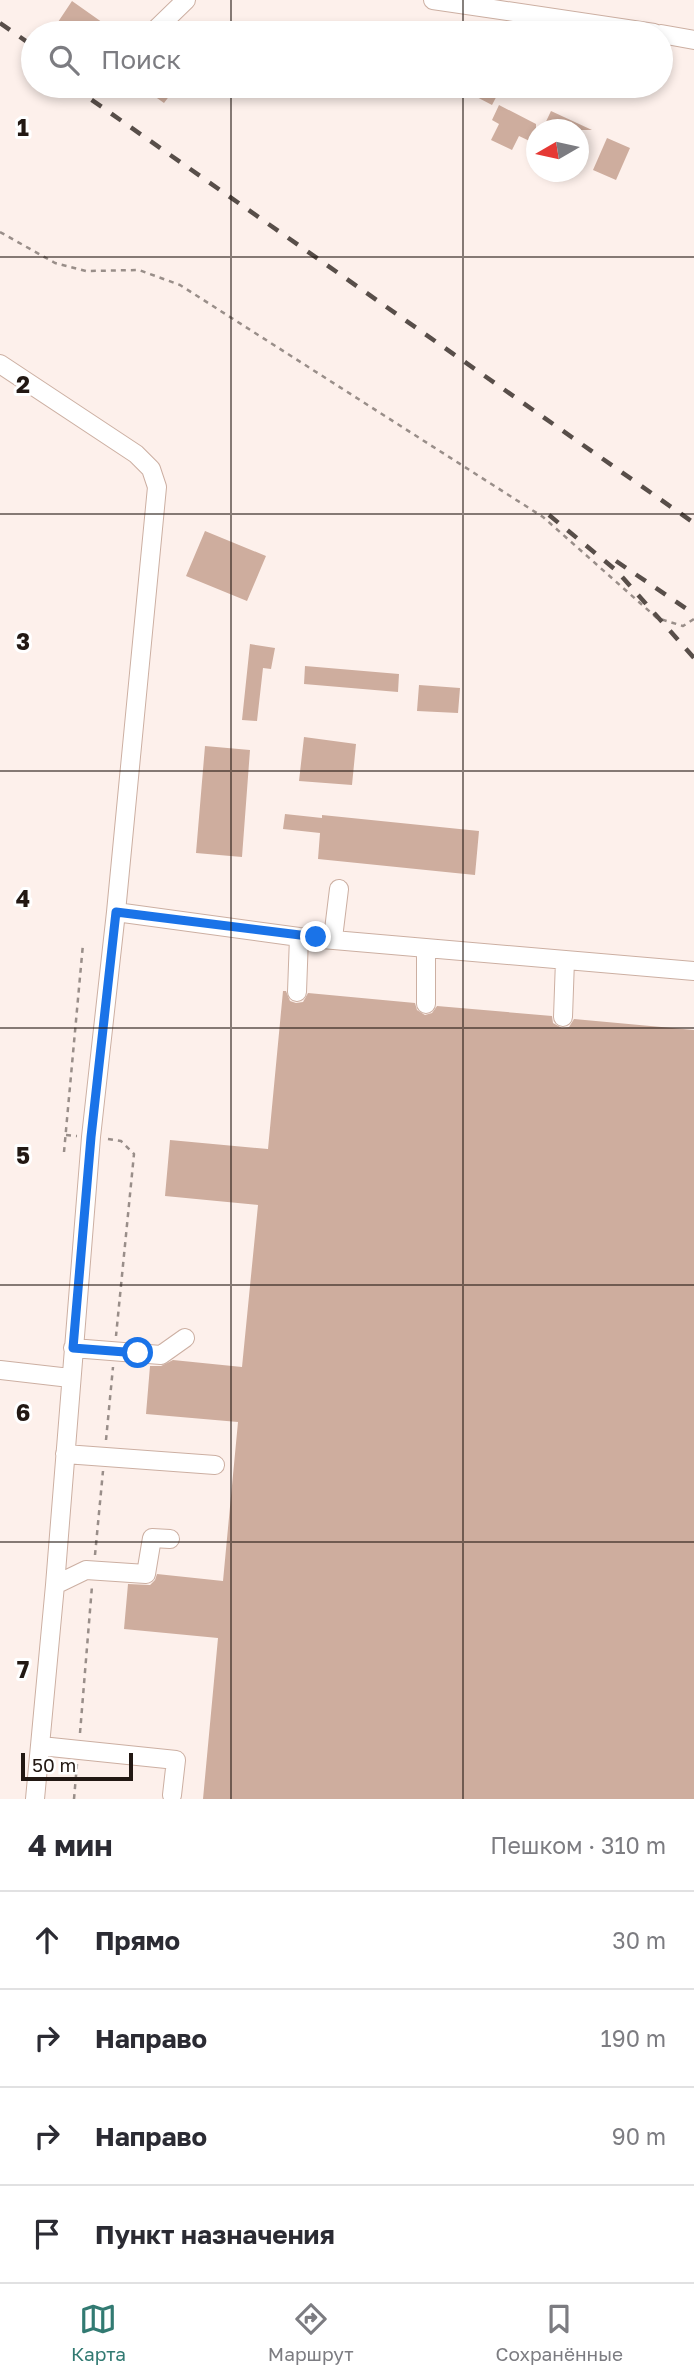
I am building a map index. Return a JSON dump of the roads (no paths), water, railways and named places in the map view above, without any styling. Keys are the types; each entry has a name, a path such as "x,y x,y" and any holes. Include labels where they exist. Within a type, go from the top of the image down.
{"street":[{"path":"164,21 186,0"},
{"path":"433,0 574,21"},
{"path":"673,36 694,40"},
{"path":"0,364 136,454 151,469 157,487 116,912 91,1137 35,1799"},
{"path":"333,938 339,889"},
{"path":"116,912 299,937 694,971"},
{"path":"298,992 299,937"},
{"path":"426,948 426,1004"},
{"path":"563,1017 565,960"},
{"path":"73,1348 161,1355 185,1338"},
{"path":"0,1370 70,1378"},
{"path":"65,1454 215,1465"},
{"path":"55,1585 86,1570 146,1574 152,1538 170,1539"},
{"path":"41,1746 176,1760 172,1795"}],"railway":[{"path":"0,23 21,38"},
{"path":"89,98 694,523"},
{"path":"549,515 617,571 694,658"},
{"path":"616,561 694,614"}]}
